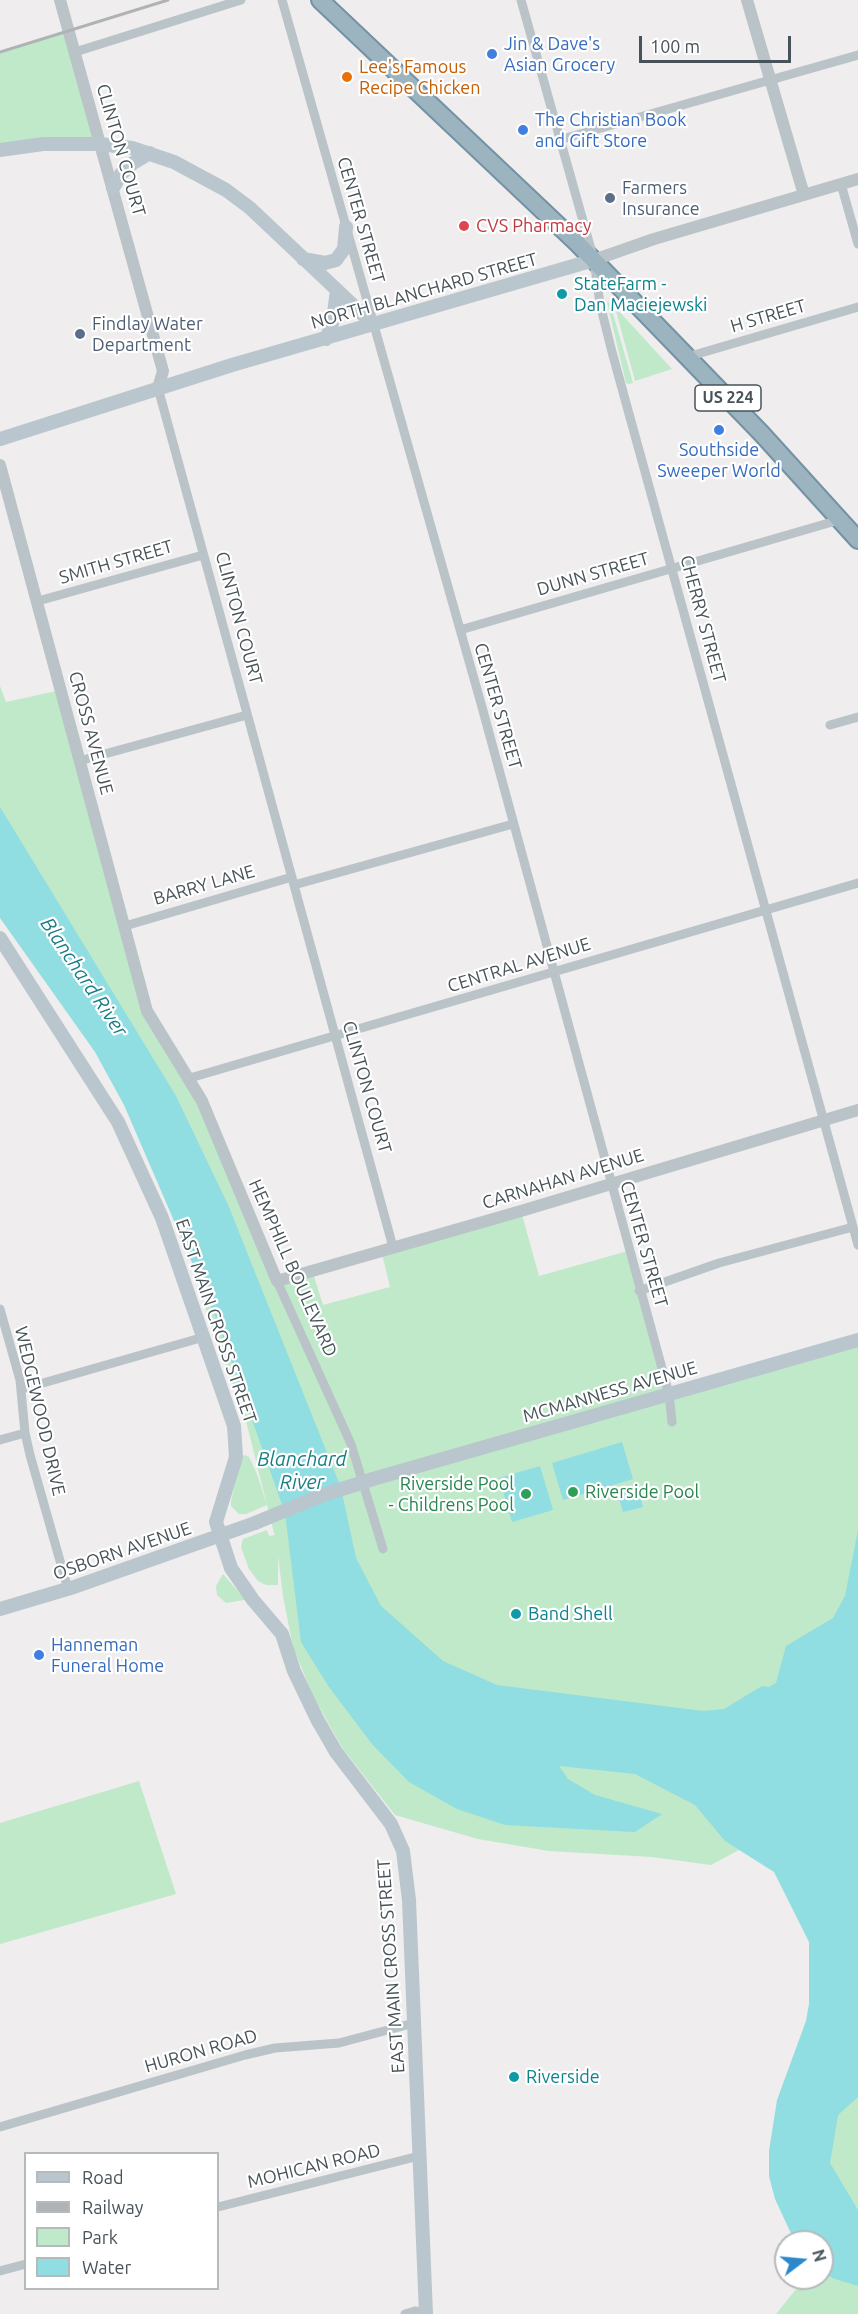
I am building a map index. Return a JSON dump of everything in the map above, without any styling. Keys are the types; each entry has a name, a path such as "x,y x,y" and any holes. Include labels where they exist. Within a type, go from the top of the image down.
{"highway":[{"name":"US 224","path":"320,0 594,260 856,536"}],"main road":[{"path":"0,150 63,143 100,144 150,153 201,174 226,190 374,325"},
{"path":"113,188 121,174 133,163 150,153"},
{"path":"303,259 325,263 336,260 344,249 346,227"},
{"name":"NORTH BLANCHARD STREET","path":"0,439 158,388 594,260"},
{"path":"326,339 333,321 337,290"},
{"name":"EAST MAIN CROSS STREET","path":"0,938 103,1096 132,1149 162,1218 234,1426 237,1447 217,1515 220,1536 235,1576 282,1634 298,1680 328,1739 398,1837 407,1879 426,2314"},
{"name":"MCMANNESS AVENUE","path":"255,1523 320,1496 373,1479 858,1340"},
{"name":"OSBORN AVENUE","path":"0,1609 68,1589 255,1523"}],"street":[{"name":"CLINTON COURT","path":"60,0 163,371 158,388 393,1247"},
{"path":"75,52 241,0"},
{"name":"CENTER STREET","path":"282,0 460,630 669,1394 672,1422"},
{"name":"CHERRY STREET","path":"520,0 594,260 600,301 612,352 858,1245"},
{"path":"747,0 804,195"},
{"path":"559,140 858,55"},
{"name":"NORTH BLANCHARD STREET","path":"594,260 654,239 858,179"},
{"path":"841,184 858,244"},
{"name":"H STREET","path":"687,357 858,307"},
{"name":"CROSS AVENUE","path":"0,465 147,1011"},
{"name":"DUNN STREET","path":"460,630 839,520"},
{"name":"SMITH STREET","path":"38,601 203,555"},
{"path":"79,761 247,715"},
{"path":"830,725 858,717"},
{"name":"BARRY LANE","path":"125,926 513,824"},
{"name":"CENTRAL AVENUE","path":"190,1078 858,882"},
{"name":"HEMPHILL BOULEVARD","path":"147,1011 190,1078 223,1147 277,1281 351,1444 383,1550"},
{"name":"CARNAHAN AVENUE","path":"277,1281 858,1110"},
{"path":"639,1291 719,1263 853,1227"},
{"name":"WEDGEWOOD DRIVE","path":"0,1309 22,1389 25,1433 68,1589"},
{"path":"22,1389 204,1337"},
{"path":"0,1440 25,1433"},
{"name":"HURON ROAD","path":"0,2127 245,2055 275,2048 339,2043 414,2023"},
{"name":"MOHICAN ROAD","path":"219,2207 419,2156"},
{"path":"0,2271 24,2265"},
{"path":"405,2314 415,2311 426,2314"}],"green space":[{"path":"69,32 100,144 0,150 0,51"},
{"path":"607,302 610,303 633,383 626,383"},
{"path":"615,307 672,369 635,381"},
{"path":"0,686 6,702 61,690 147,1011 190,1078 277,1281 312,1270 323,1305 390,1287 381,1250 521,1211 539,1276 628,1251 669,1394 858,1340 858,1810 802,1816 711,1865 652,1857 549,1851 478,1839 395,1815 343,1749 313,1696 293,1647 278,1556 278,1585 266,1585 258,1581 249,1569 241,1547 243,1539 267,1530 269,1536 274,1535 275,1537 246,1421 203,1301 234,1292 0,855"},
{"path":"245,1455 249,1457 257,1474 267,1505 246,1514 239,1514 231,1506 231,1501 241,1457"},
{"path":"223,1574 244,1600 226,1603 217,1595 216,1586"},
{"path":"139,1781 176,1894 0,1944 0,1823"},
{"path":"858,2035 858,2314 776,2314 795,2290 834,2290 834,2230 821,2230 808,2124"}],"water":[{"name":"Blanchard River","path":"0,807 176,1096 229,1207 341,1488 356,1558 381,1606 443,1661 497,1685 703,1711 724,1709 762,1686 769,1687 776,1683 786,1646 833,1618 845,1596 858,1530 858,2097 838,2115 830,2163 858,2210 858,2286 834,2279 834,2230 789,2230 775,2199 769,2176 769,2151 777,2100 806,2021 809,2004 809,1942 774,1872 725,1841 695,1805 635,1774 559,1766 568,1779 595,1795 662,1814 635,1832 505,1825 457,1809 409,1782 372,1744 329,1687 301,1642 285,1513 216,1318 124,1105 95,1052 0,918"},
{"path":"622,1442 633,1479 563,1500 552,1463"},
{"name":"Riverside Pool - Childrens Pool","path":"540,1466 553,1510 512,1522 499,1478"},
{"path":"637,1487 643,1507 623,1512 617,1492"}],"railway":[{"path":"0,52 168,0"}],"place":[{"name":"Jin & Dave's Asian Grocery","path":"492,54"},
{"name":"Lee's Famous Recipe Chicken","path":"347,77"},
{"name":"The Christian Book and Gift Store","path":"523,130"},
{"name":"Farmers Insurance","path":"610,198"},
{"name":"CVS Pharmacy","path":"464,226"},
{"name":"StateFarm - Dan Maciejewski","path":"562,294"},
{"name":"Findlay Water Department","path":"80,334"},
{"name":"Southside Sweeper World","path":"719,430"},
{"name":"Riverside Pool","path":"573,1492"},
{"name":"Riverside Pool - Childrens Pool","path":"526,1494"},
{"name":"Band Shell","path":"516,1614"},
{"name":"Hanneman Funeral Home","path":"39,1655"},
{"name":"Riverside","path":"514,2077"}]}
